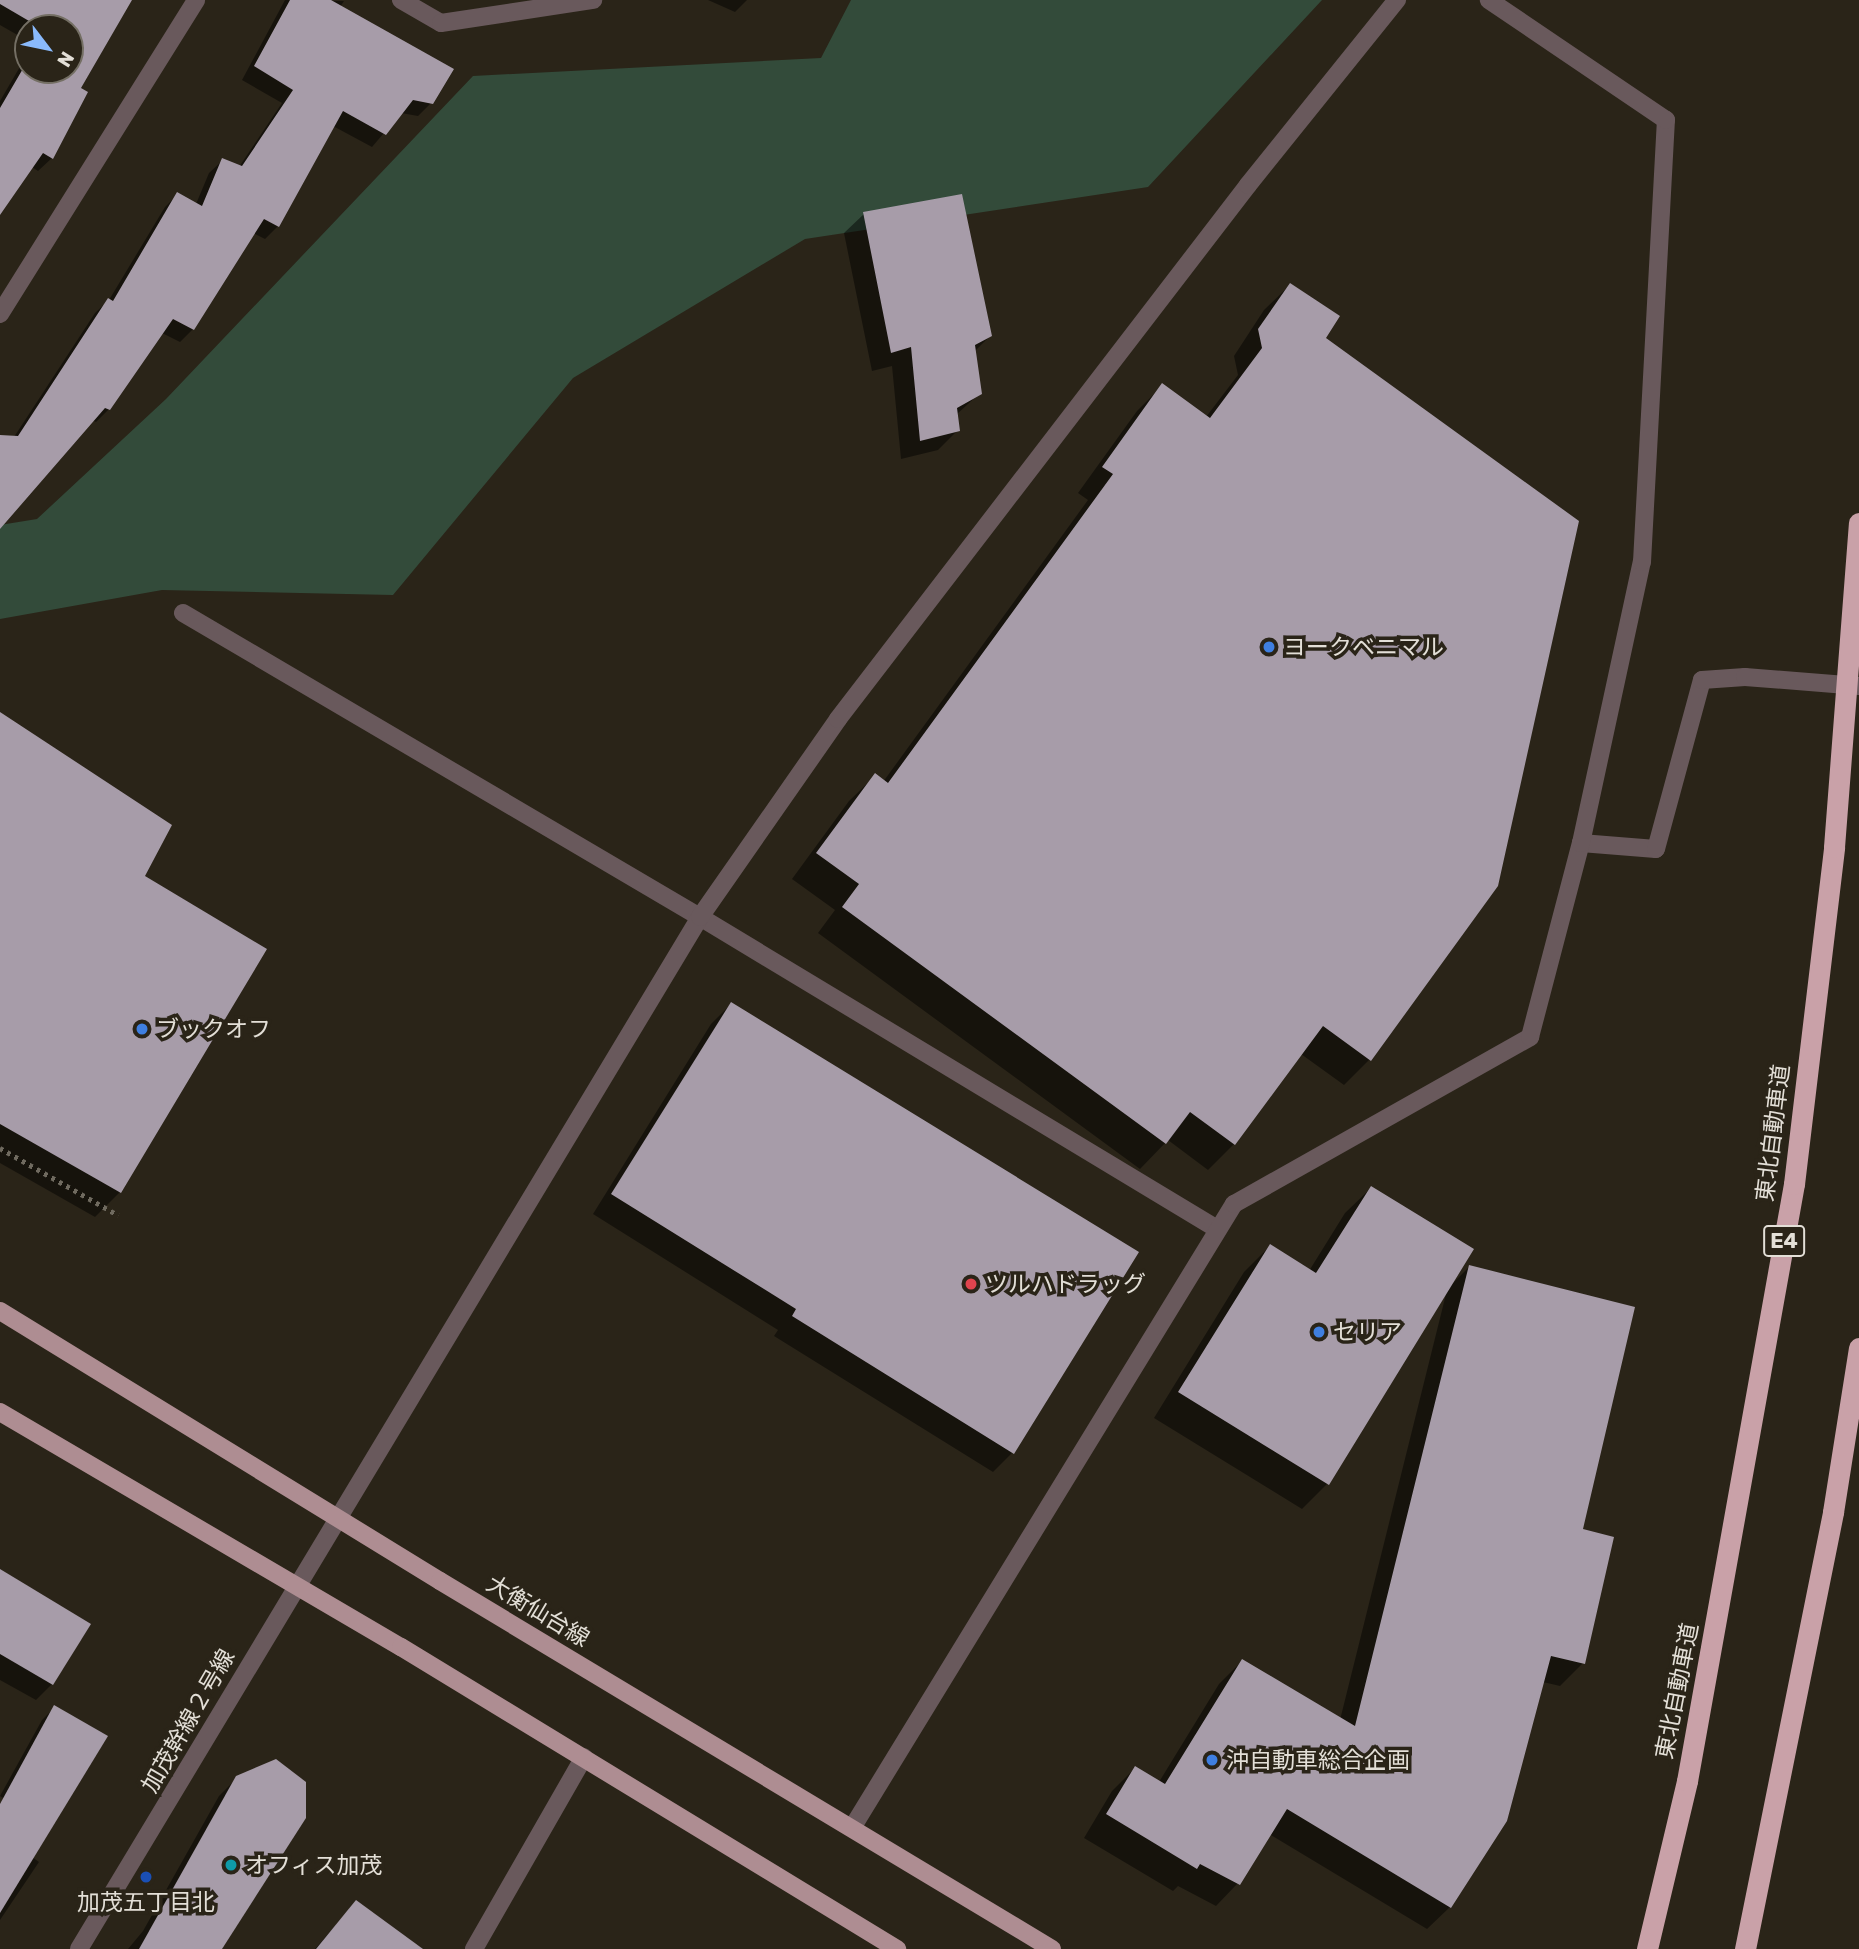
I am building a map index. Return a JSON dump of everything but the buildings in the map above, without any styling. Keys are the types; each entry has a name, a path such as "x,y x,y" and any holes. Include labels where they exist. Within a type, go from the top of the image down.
{"highway":[{"name":"東北自動車道","path":"1647,1949 1687,1781 1794,1184 1834,847 1859,523"},
{"path":"1745,1949 1833,1512 1859,1348"}],"main road":[{"name":"大衡仙台線","path":"0,1311 1052,1949"},
{"path":"0,1412 584,1757 897,1949"}],"street":[{"path":"0,314 196,0"},
{"path":"401,0 440,23 593,0"},
{"name":"加茂幹線２号線","path":"79,1949 700,917 838,719 1240,196 1397,0"},
{"path":"852,1828 1234,1204 1530,1037 1580,843 1642,562 1666,120 1489,0"},
{"path":"183,613 700,917 1217,1229"},
{"path":"1580,843 1656,849 1702,680 1745,677 1859,686"},
{"path":"474,1949 584,1757"}],"path":[{"path":"0,1148 118,1215"}],"green space":[{"path":"851,0 1322,0 1148,187 805,239 573,378 393,595 162,590 0,619 0,525 37,519 166,399 473,76 821,58"}],"place":[{"name":"ヨークベニマル","path":"1269,647"},
{"name":"ブックオフ","path":"142,1029"},
{"name":"ツルハドラッグ","path":"971,1284"},
{"name":"セリア","path":"1319,1332"},
{"name":"沖自動車総合企画","path":"1212,1760"},
{"name":"オフィス加茂","path":"231,1865"},
{"name":"加茂五丁目北","path":"146,1877"}]}
